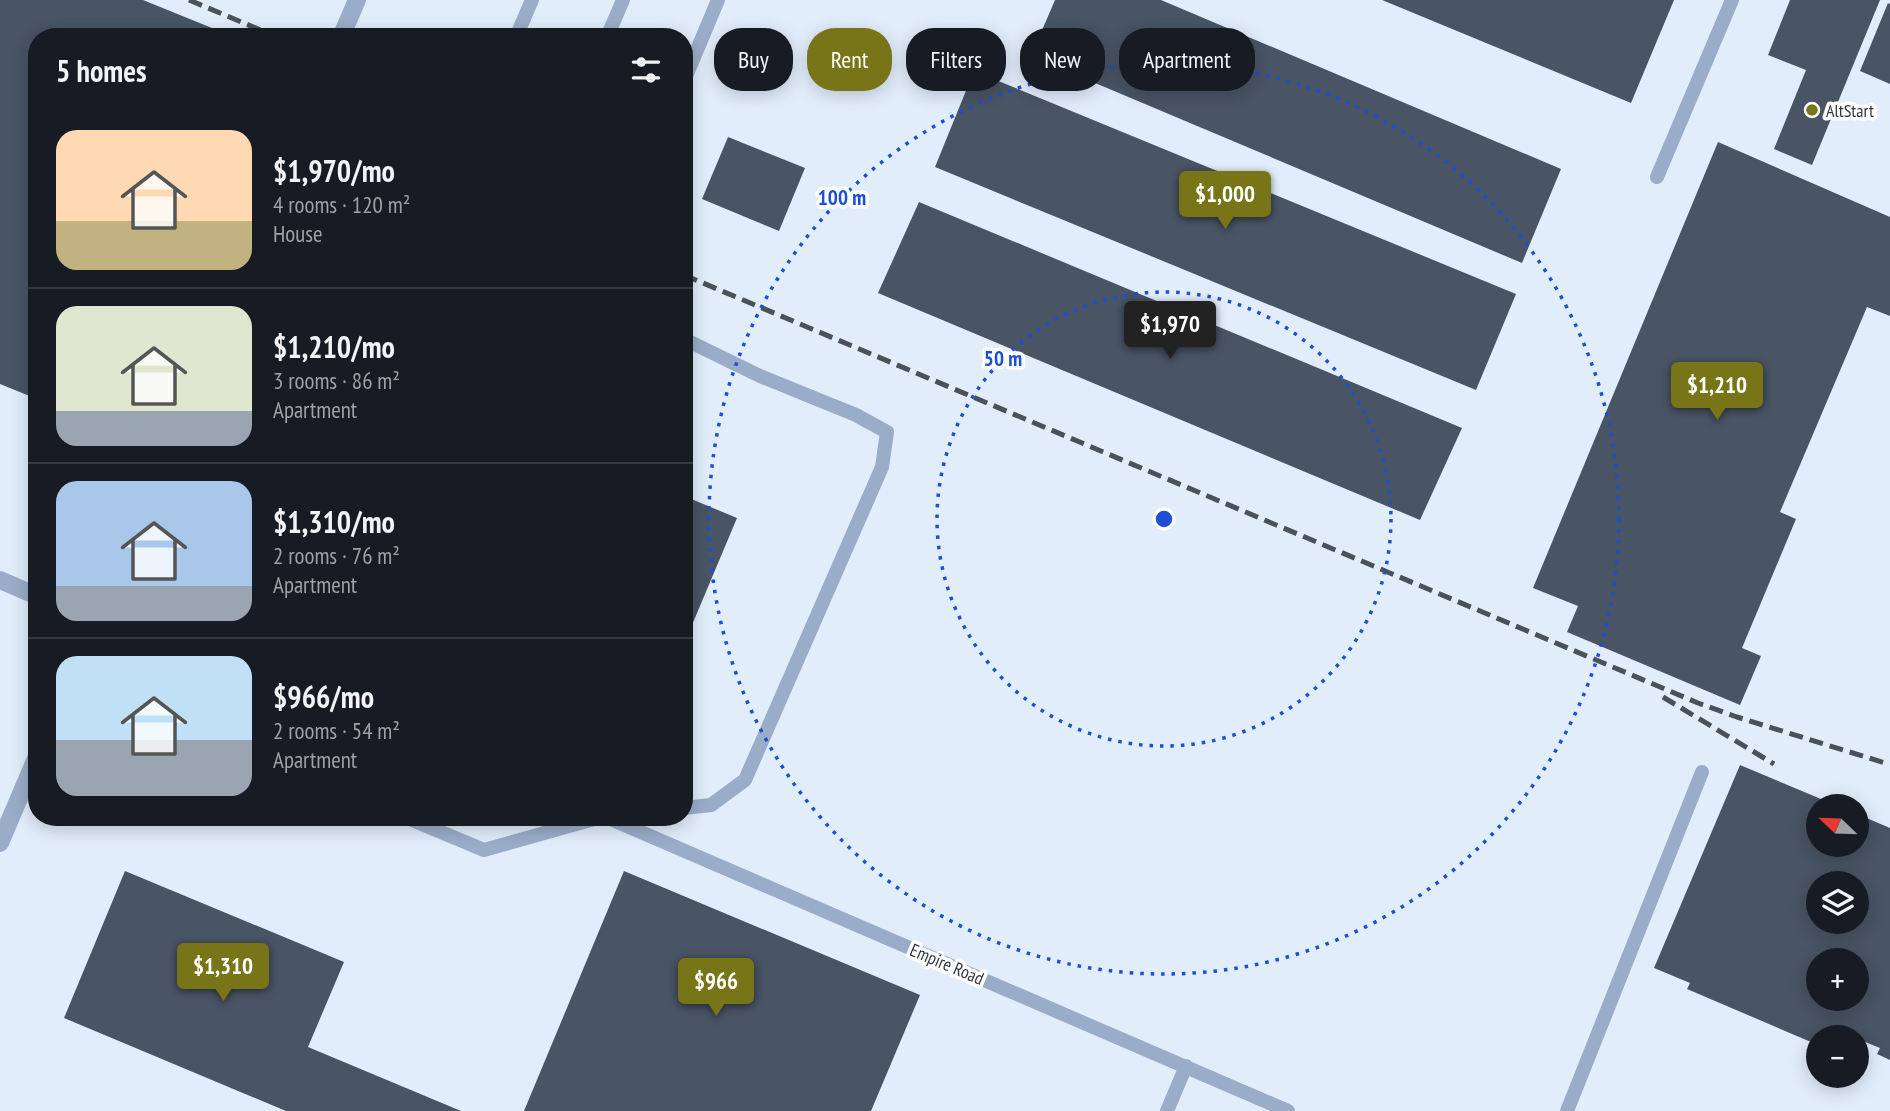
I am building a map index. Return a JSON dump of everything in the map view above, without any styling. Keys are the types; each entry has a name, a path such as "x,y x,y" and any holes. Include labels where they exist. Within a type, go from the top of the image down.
{"street":[{"path":"345,28 356,0"},
{"path":"0,580 28,592"},
{"path":"0,843 28,777"}],"lane":[{"path":"520,28 532,0"},
{"path":"611,28 623,0"},
{"path":"693,60 718,0"},
{"path":"1657,177 1732,0"},
{"path":"693,343 760,376 856,415 887,432 882,467 745,780 711,806 693,807"},
{"path":"1568,1111 1702,772"},
{"name":"Empire Road","path":"427,826 484,850 571,826"},
{"name":"Empire Road","path":"624,826 1288,1111"},
{"path":"1167,1111 1186,1066"}],"shaded area":[{"path":"0,0 1890,0 1890,1111 0,1111"}],"building":[{"path":"0,0 143,0 212,28 28,28 28,395 0,384"},
{"path":"1055,0 1161,0 1227,28 1119,28 1119,91 1255,91 1255,40 1561,169 1522,263 1105,87 1105,28 1043,28"},
{"path":"1382,0 1674,0 1631,103"},
{"name":"AltStart","path":"1790,0 1880,0 1812,165 1774,149 1806,70 1768,55"},
{"path":"1888,3 1890,4 1890,84 1860,71"},
{"path":"1006,84 1516,294 1476,390 935,167 966,91 1006,91"},
{"path":"728,137 805,168 779,231 702,199"},
{"path":"1718,142 1890,217 1890,316 1867,307 1780,512 1796,519 1742,648 1761,656 1740,705 1567,632 1578,606 1533,588"},
{"path":"919,202 1462,428 1420,520 878,293"},
{"path":"693,500 737,518 693,623"},
{"path":"1740,765 1809,794 1806,794 1806,858 1869,858 1869,819 1890,828 1890,1060 1877,1054 1880,1048 1869,1044 1869,1025 1806,1025 1806,1040 1687,989 1690,983 1654,968"},
{"path":"125,871 344,962 308,1047 461,1111 286,1111 64,1018"},
{"path":"624,871 920,995 871,1111 524,1111"}],"railway":[{"path":"189,0 256,28"},
{"path":"693,279 1698,703 1885,763"},
{"path":"1663,697 1774,764"}],"place":[{"name":"AltStart","path":"1812,110"}]}
